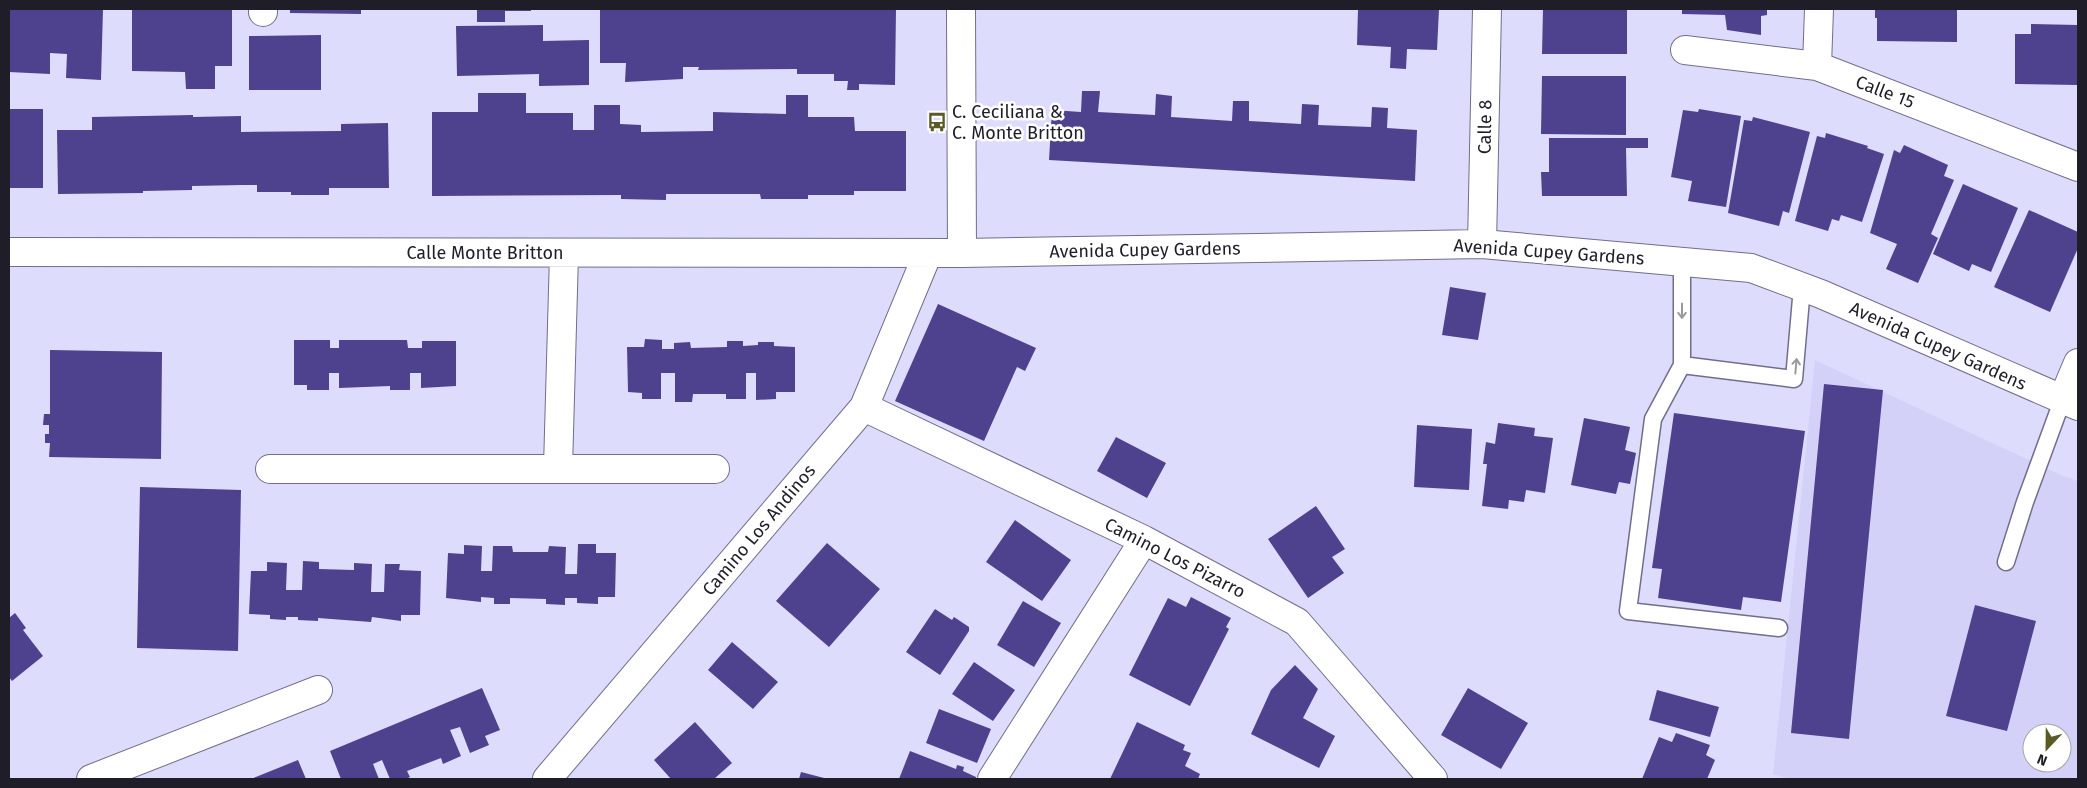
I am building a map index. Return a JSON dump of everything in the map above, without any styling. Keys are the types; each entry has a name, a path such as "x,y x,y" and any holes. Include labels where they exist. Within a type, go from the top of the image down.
{"street":[{"path":"961,9 962,253"},
{"name":"Calle 8","path":"1482,244 1487,9"},
{"path":"1818,66 1819,9"},
{"name":"Calle 15","path":"1685,50 1818,66 2078,167"},
{"name":"Avenida Cupey Gardens","path":"962,253 1482,244 1751,268 1802,287 2070,403"},
{"name":"Calle Monte Britton","path":"9,252 962,253"},
{"name":"Camino Los Andinos","path":"547,779 864,407 928,253"},
{"path":"558,468 564,254"},
{"path":"2070,403 2078,363"},
{"name":"Camino Los Pizarro","path":"864,407 1144,540 1297,622 1433,779"},
{"path":"270,469 558,468 716,470"},
{"path":"992,779 1144,540"},
{"path":"91,779 318,690"}],"lane":[{"path":"1682,262 1682,365 1653,420 1628,611 1779,628"},
{"path":"1682,365 1794,379 1802,287"},
{"path":"2006,562 2025,502 2070,403"}],"shaded area":[{"path":"1815,360 2061,475 2078,481 2078,779 1790,779 1773,774"}],"building":[{"path":"9,9 103,9 101,80 66,78 67,54 50,53 50,74 9,72"},
{"path":"132,9 232,9 232,66 215,66 215,89 186,89 185,72 132,71"},
{"path":"290,9 361,9 361,14 290,13"},
{"path":"477,9 531,9 531,11 505,11 505,22 477,22"},
{"path":"600,9 896,9 895,85 859,84 859,90 847,90 848,81 834,81 834,74 797,74 797,69 698,70 699,67 683,67 683,79 625,82 626,63 600,63"},
{"path":"1358,9 1439,9 1437,50 1407,49 1406,69 1390,68 1391,47 1357,45"},
{"path":"1543,9 1627,9 1627,54 1542,54"},
{"path":"1682,9 1767,9 1767,15 1761,16 1761,35 1727,30 1725,15 1682,14"},
{"path":"1875,9 1957,9 1957,42 1877,41"},
{"path":"2031,24 2078,25 2078,85 2015,84 2015,34 2031,34"},
{"path":"543,25 543,41 589,40 589,85 539,86 539,74 457,76 456,26"},
{"path":"321,35 321,90 249,90 249,36"},
{"path":"1542,76 1626,76 1626,135 1541,134"},
{"path":"1082,91 1100,91 1098,112 1155,115 1156,94 1172,96 1171,117 1232,121 1233,101 1249,101 1249,121 1301,124 1302,104 1319,105 1318,125 1371,127 1372,107 1388,108 1387,128 1417,130 1415,181 1049,160 1052,110 1081,112"},
{"path":"478,93 526,93 526,113 573,113 573,130 594,130 594,105 620,105 620,124 641,125 641,132 713,131 713,112 786,114 786,95 808,95 808,117 854,117 855,131 906,131 906,191 854,191 854,195 808,195 808,199 761,199 760,194 666,194 666,200 621,199 621,195 432,196 432,112 478,112"},
{"path":"9,109 43,109 43,188 9,188"},
{"path":"1699,109 1741,116 1726,207 1688,201 1692,181 1671,177 1683,110 1698,112"},
{"path":"193,115 193,117 241,116 241,132 341,131 341,124 388,123 389,188 329,188 329,195 291,195 291,192 257,192 257,185 192,186 192,190 143,191 143,193 58,194 57,130 92,130 92,117"},
{"path":"1753,117 1810,132 1789,213 1783,211 1779,226 1728,213 1744,120 1752,121"},
{"path":"1826,133 1868,146 1867,148 1884,154 1862,222 1841,215 1839,221 1832,219 1828,231 1795,221 1817,136 1825,138"},
{"path":"1549,138 1648,138 1648,148 1626,148 1627,196 1542,196 1541,172 1549,172"},
{"path":"1904,145 1948,165 1944,176 1954,180 1931,234 1938,238 1918,283 1886,269 1897,244 1870,233 1894,150 1900,153"},
{"path":"1963,184 2018,208 1991,272 1972,264 1969,271 1933,254"},
{"path":"2029,210 2078,232 2078,248 2050,312 1994,287"},
{"path":"1450,287 1486,293 1478,340 1442,335"},
{"path":"938,304 1036,348 1025,371 1017,367 984,441 895,401"},
{"path":"645,339 662,340 662,349 674,349 674,343 690,342 691,348 727,347 727,341 743,341 743,346 758,345 758,342 774,342 774,346 795,347 795,392 776,392 776,399 756,400 756,373 746,373 746,399 726,399 726,394 693,394 692,402 675,402 675,373 661,373 661,399 642,399 642,393 628,392 627,347 644,347"},
{"path":"294,340 330,340 330,348 339,348 339,340 407,340 408,348 422,348 422,341 456,341 456,386 421,388 421,373 410,373 410,390 390,390 390,386 339,388 339,373 329,373 329,390 307,390 307,385 294,385"},
{"path":"50,350 162,352 161,459 49,457 50,443 45,443 45,434 49,434 49,425 43,425 44,414 50,414"},
{"path":"1824,384 1883,390 1849,739 1791,733"},
{"path":"1674,413 1805,431 1781,602 1743,597 1741,610 1658,598 1662,569 1652,568"},
{"path":"1584,418 1630,427 1625,450 1636,453 1630,484 1619,482 1616,494 1571,485"},
{"path":"1498,423 1535,428 1534,436 1553,438 1545,493 1526,490 1524,502 1509,500 1508,509 1482,506 1487,464 1483,464 1486,442 1495,444"},
{"path":"1417,425 1472,429 1469,490 1414,487"},
{"path":"1116,437 1166,463 1147,498 1097,471"},
{"path":"140,487 241,490 238,651 137,648"},
{"path":"1316,506 1345,549 1332,557 1344,573 1308,598 1268,539"},
{"path":"1015,520 1071,560 1042,601 986,562"},
{"path":"827,543 880,589 829,647 776,601"},
{"path":"578,544 596,544 596,553 616,553 615,597 598,597 598,604 577,603 577,598 565,598 565,605 546,604 546,599 510,598 510,604 494,604 494,598 481,597 481,602 446,598 448,553 464,554 464,545 482,546 481,571 492,571 493,546 512,546 513,552 548,552 549,546 566,547 565,574 577,574"},
{"path":"303,561 319,562 319,569 354,570 354,563 372,564 371,592 384,592 385,564 400,564 399,570 421,571 420,615 401,615 401,621 372,617 371,622 318,618 318,621 298,620 298,617 286,617 286,620 270,619 270,615 249,614 251,571 267,571 267,562 287,563 286,590 302,590"},
{"path":"1191,597 1231,618 1226,627 1229,629 1190,706 1129,675 1168,598 1186,607"},
{"path":"1023,601 1061,623 1034,667 997,645"},
{"path":"1975,605 2036,621 2007,731 1946,716"},
{"path":"935,609 952,620 954,617 969,627 969,631 940,675 906,652"},
{"path":"15,613 26,628 23,630 43,656 12,681 9,677 9,618"},
{"path":"732,642 778,682 753,709 708,670"},
{"path":"974,662 1015,690 993,721 952,694"},
{"path":"1295,665 1318,689 1303,718 1335,736 1319,768 1251,734 1271,690"},
{"path":"482,688 500,730 485,736 489,745 470,753 460,727 450,730 461,756 443,764 441,758 407,771 410,777 406,779 390,779 382,760 373,764 379,779 341,779 330,751"},
{"path":"1468,688 1528,723 1501,769 1441,735"},
{"path":"1657,690 1719,707 1710,737 1649,720"},
{"path":"939,709 991,729 977,763 926,743"},
{"path":"695,722 732,763 714,779 671,779 654,760"},
{"path":"1137,722 1185,745 1183,750 1191,753 1185,766 1200,774 1198,779 1110,779"},
{"path":"1676,733 1710,745 1706,755 1715,760 1707,779 1642,779 1659,737 1672,742"},
{"path":"910,751 956,769 957,765 964,767 963,771 976,777 976,779 899,779"},
{"path":"298,760 306,779 251,779"},
{"path":"801,772 828,779 799,779"}],"place":[{"name":"C. Ceciliana & C. Monte Britton","path":"937,122"}]}
